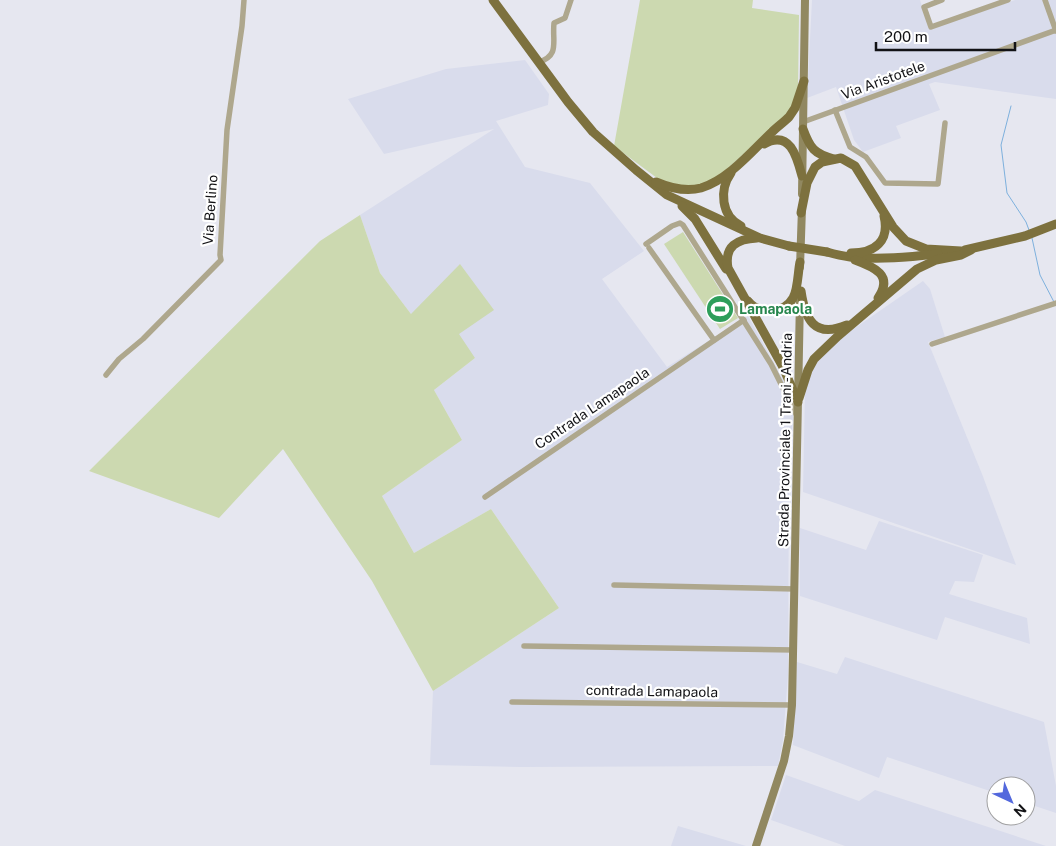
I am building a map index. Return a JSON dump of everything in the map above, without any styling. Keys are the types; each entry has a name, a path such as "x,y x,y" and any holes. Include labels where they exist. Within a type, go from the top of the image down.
{"main road":[{"path":"494,0 538,62 593,132 645,177 676,189 689,190 701,188 714,182 737,166"},
{"name":"Strada Provinciale 1 Trani - Andria","path":"756,846 784,761 792,705 805,0"},
{"path":"775,243 767,237 738,224 726,211 723,198 724,189 728,177 737,166 792,113 804,82"},
{"path":"803,125 812,149 822,156 834,159"},
{"path":"757,147 776,139 788,143 795,153 802,176"},
{"path":"801,213 806,183 815,167 822,162 841,158 855,166 898,234 915,246 937,250 960,251"},
{"path":"636,170 672,198 695,220 736,283"},
{"path":"672,198 760,238 789,246 849,257 870,265 882,275 884,284 884,288 870,308"},
{"path":"830,253 856,253 872,249 878,245 883,239 886,230 882,211"},
{"path":"849,257 902,257 971,250 1024,236 1056,224"},
{"path":"760,238 744,240 734,244 728,250 726,258 728,268 783,367 799,400"},
{"path":"799,400 808,370 814,359 856,320 927,263 945,257 960,255 971,250"},
{"path":"741,293 751,305 760,309 770,311 779,309 793,298 800,262"},
{"path":"801,291 805,313 814,325 834,330 856,320"}],"street":[{"name":"Via Berlino","path":"106,375 119,359 143,339 222,260 220,255 227,130 244,0"},
{"path":"538,62 547,59 552,54 554,23 565,18 571,0"},
{"path":"942,0 924,7 931,27 1008,0"},
{"path":"1045,0 1056,31"},
{"name":"Via Aristotele","path":"803,125 835,110 1056,31"},
{"path":"835,110 850,147 866,157 885,184 938,184 945,123"},
{"path":"714,340 648,246 672,226 680,223 771,364 798,420"},
{"path":"932,344 1056,303"},
{"name":"Contrada Lamapaola","path":"485,498 744,320"},
{"path":"614,585 795,590"},
{"path":"524,646 794,650"},
{"name":"contrada Lamapaola","path":"512,702 792,705"}],"shaded area":[{"path":"812,0 920,0 929,29 1015,0 1056,0 1056,99 935,82 929,84 940,110 896,126 901,138 863,152 854,140 836,87 807,98"},
{"path":"525,60 549,94 548,105 496,121 525,167 590,183 644,251 602,279 667,367 748,316 794,399 789,481 788,675 783,740 778,766 521,767 430,765 433,691 559,608 491,509 414,553 382,496 462,440 434,390 475,358 411,314 380,273 360,215 494,129 384,154 348,99 446,69"},
{"path":"923,281 930,289 945,337 928,342 982,474 1016,565 803,492 805,389 814,364 842,337"},
{"path":"879,521 983,555 974,582 955,581 949,594 1027,618 1030,644 945,617 937,640 800,596 800,528 866,550"},
{"path":"845,657 1044,722 1056,786 1056,813 1036,806 1036,776 986,776 986,790 887,757 879,778 793,745 797,662 837,674"},
{"path":"786,775 859,801 875,790 1046,846 845,846 771,820"},
{"path":"678,826 746,846 671,846"}],"green space":[{"path":"640,0 753,0 752,8 799,15 798,90 789,113 717,178 695,187 676,187 661,181 614,146"},
{"path":"360,215 380,273 411,314 460,264 494,310 459,334 475,358 434,390 462,440 382,496 414,553 491,509 559,608 433,691 372,581 283,449 219,518 89,471 320,241"},
{"path":"683,232 738,318 720,329 664,244"}],"waterway":[{"path":"1011,106 1001,145 1007,193 1026,222 1029,230"},
{"path":"1032,238 1040,275 1054,302"}],"place":[{"name":"Lamapaola","path":"720,309"}]}
